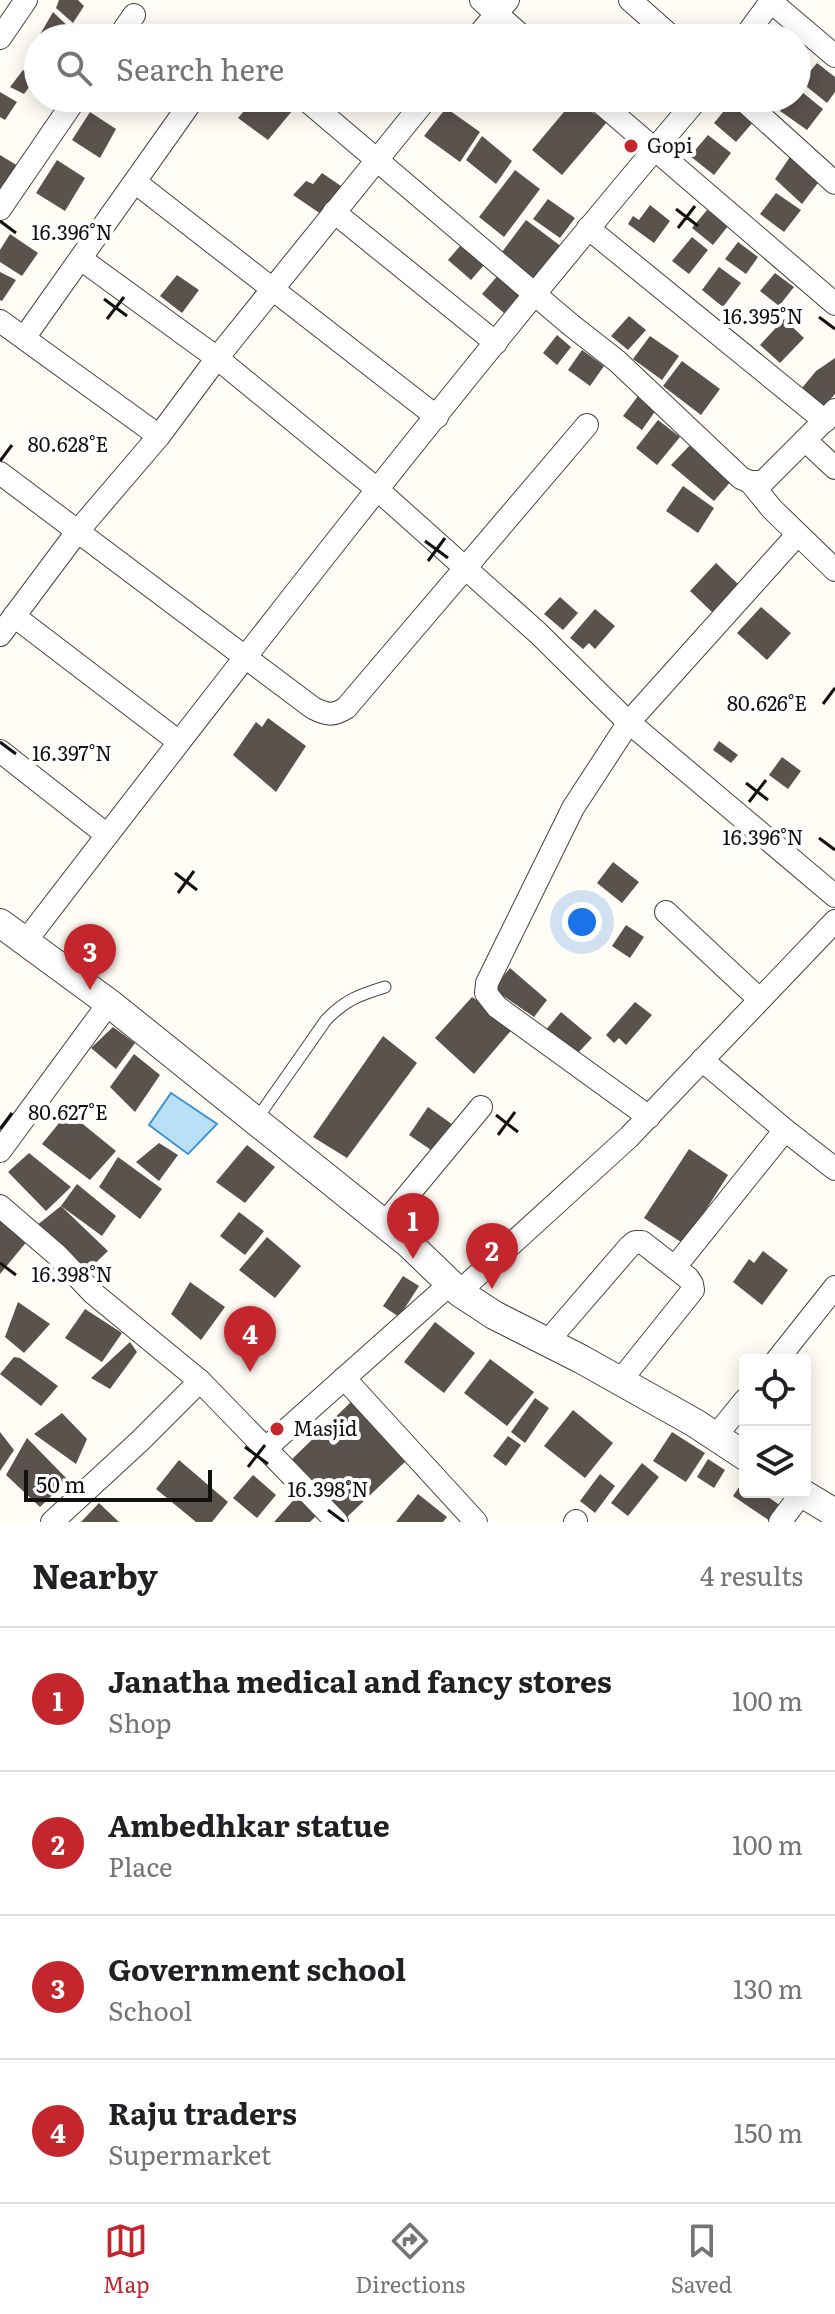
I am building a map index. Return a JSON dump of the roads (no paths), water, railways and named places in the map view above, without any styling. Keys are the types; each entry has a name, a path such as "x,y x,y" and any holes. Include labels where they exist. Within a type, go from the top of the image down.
{"street":[{"path":"0,38 26,0"},
{"path":"630,0 657,24"},
{"path":"754,24 771,0 798,24"},
{"path":"484,24 495,5 512,24"},
{"path":"128,24 134,15"},
{"path":"811,35 835,56"},
{"path":"0,209 66,112"},
{"path":"24,338 184,112"},
{"path":"321,112 617,361 741,478 763,482 830,416 588,228"},
{"path":"0,635 77,532 159,436 217,358 415,112"},
{"path":"611,112 835,304"},
{"path":"25,942 244,656 588,228 686,112"},
{"path":"756,112 835,183"},
{"path":"135,182 437,417"},
{"path":"334,212 496,343"},
{"path":"81,259 217,358 378,490 538,633 629,722 835,896"},
{"path":"0,321 159,436"},
{"path":"0,473 313,708 325,715 334,715 346,708 587,425"},
{"path":"805,440 835,468"},
{"path":"750,482 797,535 835,570"},
{"path":"649,1117 497,1007 486,993 487,983 573,808 629,722 797,535"},
{"path":"14,616 179,742"},
{"path":"0,751 107,835"},
{"path":"666,912 759,999"},
{"path":"266,1448 649,1117 835,921"},
{"path":"0,923 109,1003 408,1243 454,1288 494,1315 620,1381 739,1452"},
{"path":"0,1151 109,1003"},
{"path":"702,1060 835,1169"},
{"path":"384,1224 481,1107"},
{"path":"675,1267 785,1130"},
{"path":"0,1206 57,1255 93,1293 200,1381 337,1522"},
{"path":"547,1342 629,1247 635,1242 647,1245 688,1278 693,1290 620,1381"},
{"path":"782,1354 835,1287"},
{"path":"344,1378 476,1522"},
{"path":"52,1522 200,1381"},
{"path":"715,1437 739,1407"},
{"path":"780,1522 797,1498"},
{"path":"810,1498 835,1513"}],"lane":[{"path":"256,1121 339,1006 354,997 385,987"}],"water":[{"path":"171,1093 217,1124 188,1154 149,1125"}],"place":[{"name":"Gopi","path":"631,146"},
{"name":"Government school","path":"90,990"},
{"name":"Janatha medical and fancy stores","path":"413,1259"},
{"name":"Ambedhkar statue","path":"492,1289"},
{"name":"Raju traders","path":"250,1372"},
{"name":"Masjid","path":"277,1429"}]}
